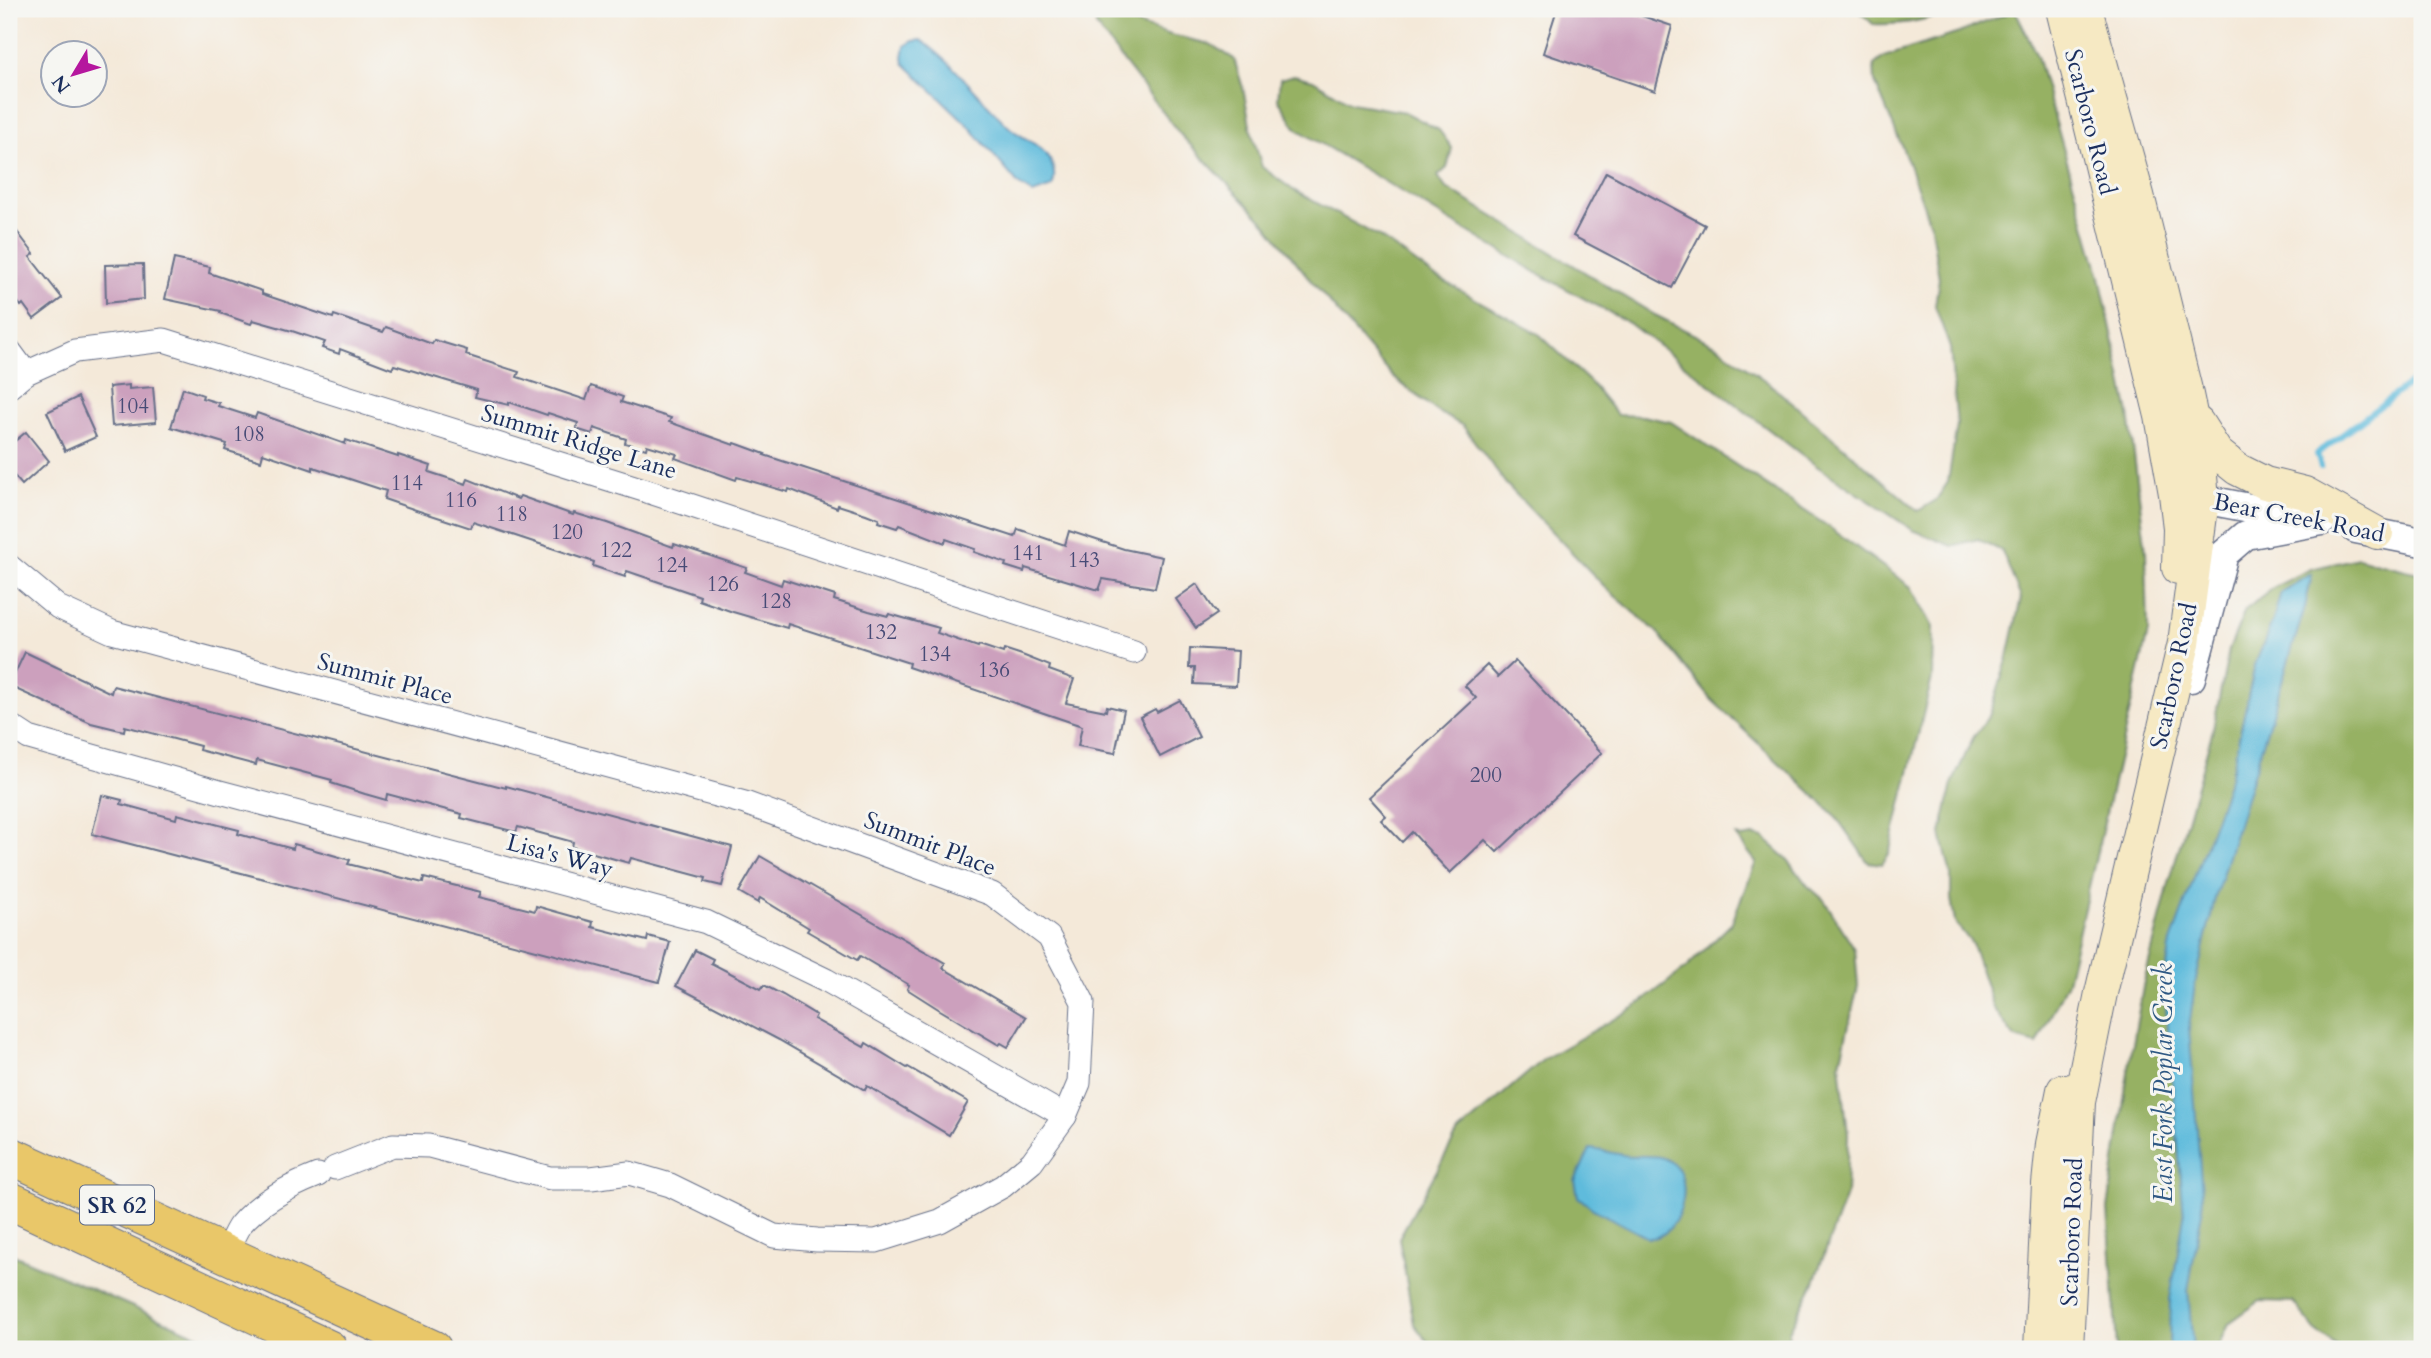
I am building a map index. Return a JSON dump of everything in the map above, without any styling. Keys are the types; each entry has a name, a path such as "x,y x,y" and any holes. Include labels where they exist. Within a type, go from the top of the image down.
{"highway":[{"name":"SR 62","path":"9,1155 433,1349"},
{"name":"SR 62","path":"9,1200 329,1349"}],"main road":[{"name":"Scarboro Road","path":"2040,1349 2052,1144 2164,665 2179,556 2199,452 2138,195 2072,17"},
{"name":"Scarboro Road","path":"2067,1349 2079,1102 2184,643 2189,497 2161,416 2072,17"},
{"path":"2189,408 2217,453 2237,469 2265,483 2305,493 2377,533"}],"street":[{"name":"Summit Ridge Lane","path":"17,380 75,351 164,340 660,495 1134,652"},
{"path":"9,350 17,380"},
{"name":"Bear Creek Road","path":"2189,497 2422,542"},
{"path":"2074,1224 2100,1064 2219,568 2224,554 2246,534 2322,522"},
{"name":"Summit Place","path":"9,566 58,607 112,632 745,803 992,894 1049,937 1083,1002 1079,1083 1065,1116 1032,1162 1003,1186 940,1221 876,1241 774,1236 670,1185 629,1173 591,1178 550,1178 429,1146 393,1145 297,1183 267,1200 239,1226 225,1255"},
{"name":"Lisa's Way","path":"9,725 29,738 706,922 826,980 1065,1116"},
{"path":"210,1293 225,1255"}],"green space":[{"path":"1108,9 1134,23 1210,44 1234,59 1262,167 1293,190 1381,238 1431,274 1540,335 1591,383 1617,415 1643,416 1671,422 1829,527 1911,587 1933,627 1932,678 1889,854 1882,864 1868,862 1834,814 1712,700 1656,631 1607,589 1506,484 1463,426 1438,412 1393,377 1266,224 1180,134 1096,26 1095,12"},
{"path":"1857,9 1952,9 1903,23 1873,24"},
{"path":"2015,10 2037,56 2100,277 2129,414 2146,552 2148,632 2067,982 2037,1044 2015,1038 1993,1008 1972,944 1955,922 1951,875 1941,834 1952,784 1973,738 1990,714 2008,657 2021,598 2002,551 1978,539 1952,546 1913,530 1818,467 1629,323 1537,273 1297,129 1278,99 1280,79 1294,75 1313,80 1351,103 1405,112 1439,130 1452,148 1447,168 1438,176 1445,187 1655,315 1717,346 1770,384 1918,511 1936,500 1948,482 1957,425 1950,348 1935,306 1939,278 1931,227 1907,159 1875,82 1874,65 1884,57 1959,33"},
{"path":"2358,558 2422,574 2422,1349 2340,1349 2315,1330 2293,1302 2260,1301 2229,1323 2221,1342 2223,1349 2117,1349 2108,1209 2128,1072 2143,987 2212,733 2229,650 2245,610 2276,586 2311,569"},
{"path":"1736,836 1764,838 1788,860 1808,886 1824,900 1855,949 1858,986 1840,1063 1848,1134 1846,1195 1814,1282 1789,1331 1787,1349 1433,1349 1414,1324 1399,1238 1458,1133 1544,1059 1635,1007 1686,968 1731,924 1756,862"},
{"path":"9,1253 229,1349 9,1349"}],"water":[{"path":"921,40 956,71 1009,127 1044,152 1053,169 1052,187 1033,194 1019,185 969,126 904,63 905,46"},
{"name":"East Fork Poplar Creek","path":"2312,574 2305,607 2215,898 2195,984 2189,1028 2203,1206 2188,1290 2193,1349 2169,1349 2170,1299 2184,1216 2164,983 2171,942 2230,778 2255,665 2281,592"},
{"path":"1590,1149 1629,1156 1660,1157 1671,1162 1679,1171 1683,1182 1683,1195 1676,1220 1668,1230 1659,1236 1648,1238 1593,1209 1578,1197 1575,1181"}],"building":[{"path":"1557,9 1621,9 1672,26 1655,91 1543,53"},
{"path":"1606,172 1705,225 1672,288 1573,236"},
{"path":"9,221 34,254 30,257 62,298 34,319 9,291"},
{"path":"174,259 210,267 209,273 333,318 334,315 383,332 386,327 432,344 434,340 467,350 466,355 519,372 517,377 586,400 591,386 623,397 621,402 671,418 669,422 1015,537 1018,529 1065,545 1069,531 1124,549 1162,557 1155,588 1103,579 1099,590 1025,568 1024,572 974,552 975,549 946,539 945,543 899,525 897,528 878,522 879,519 866,514 838,505 837,508 789,489 788,492 737,477 736,480 675,458 677,454 647,445 646,449 625,443 626,439 594,428 592,434 576,429 578,423 548,413 547,415 509,402 509,405 475,397 477,390 394,365 392,369 340,349 339,354 322,348 325,342 292,331 253,320 251,324 220,313 221,311 165,299"},
{"path":"143,264 144,299 106,303 105,265"},
{"path":"129,385 129,389 153,387 156,422 112,426 109,387"},
{"path":"183,388 219,403 218,406 255,418 257,413 345,444 346,440 398,455 431,466 429,472 466,484 468,479 518,499 520,496 673,547 674,544 747,568 745,572 781,585 783,579 835,596 834,600 869,611 939,628 937,633 978,647 979,645 1003,653 1004,649 1022,655 1050,666 1049,670 1074,679 1066,703 1106,711 1107,706 1124,710 1115,753 1078,746 1082,726 908,667 909,663 788,624 787,628 733,612 699,600 700,596 627,571 625,577 593,566 594,562 473,522 471,528 416,510 384,499 386,491 313,467 313,470 263,453 261,461 225,450 227,444 171,427"},
{"path":"78,397 96,437 65,451 47,412"},
{"path":"26,432 49,461 22,485 9,470 9,446"},
{"path":"1197,584 1217,614 1196,628 1176,599"},
{"path":"1190,648 1238,651 1236,686 1194,684 1195,668 1189,668"},
{"path":"25,652 111,693 113,686 506,786 732,847 722,886 705,882 706,878 631,858 629,863 572,847 573,842 518,827 516,832 461,818 462,814 387,794 386,800 331,783 332,780 257,760 256,765 199,750 200,746 125,726 124,731 91,723 9,686"},
{"path":"1515,661 1602,753 1497,852 1485,840 1450,873 1412,832 1402,842 1381,820 1386,816 1369,797 1476,698 1465,686 1487,665 1498,677"},
{"path":"1180,700 1199,737 1160,757 1140,717"},
{"path":"102,795 122,800 121,804 176,819 177,814 239,830 238,834 293,849 294,844 350,860 348,864 423,883 424,878 481,892 479,897 535,911 536,906 593,922 592,927 647,941 648,936 670,942 659,982 92,834"},
{"path":"760,856 945,963 943,968 1026,1017 1008,1047 1001,1043 999,1045 940,1010 907,989 909,985 860,956 857,960 807,931 809,928 760,898 758,903 739,892"},
{"path":"695,950 713,959 711,963 761,989 764,985 783,995 816,1015 814,1019 864,1047 866,1043 968,1102 949,1135 867,1086 865,1090 779,1040 676,986"}],"waterway":[{"name":"East Fork Poplar Creek","path":"2321,467 2317,454 2422,374"}]}
